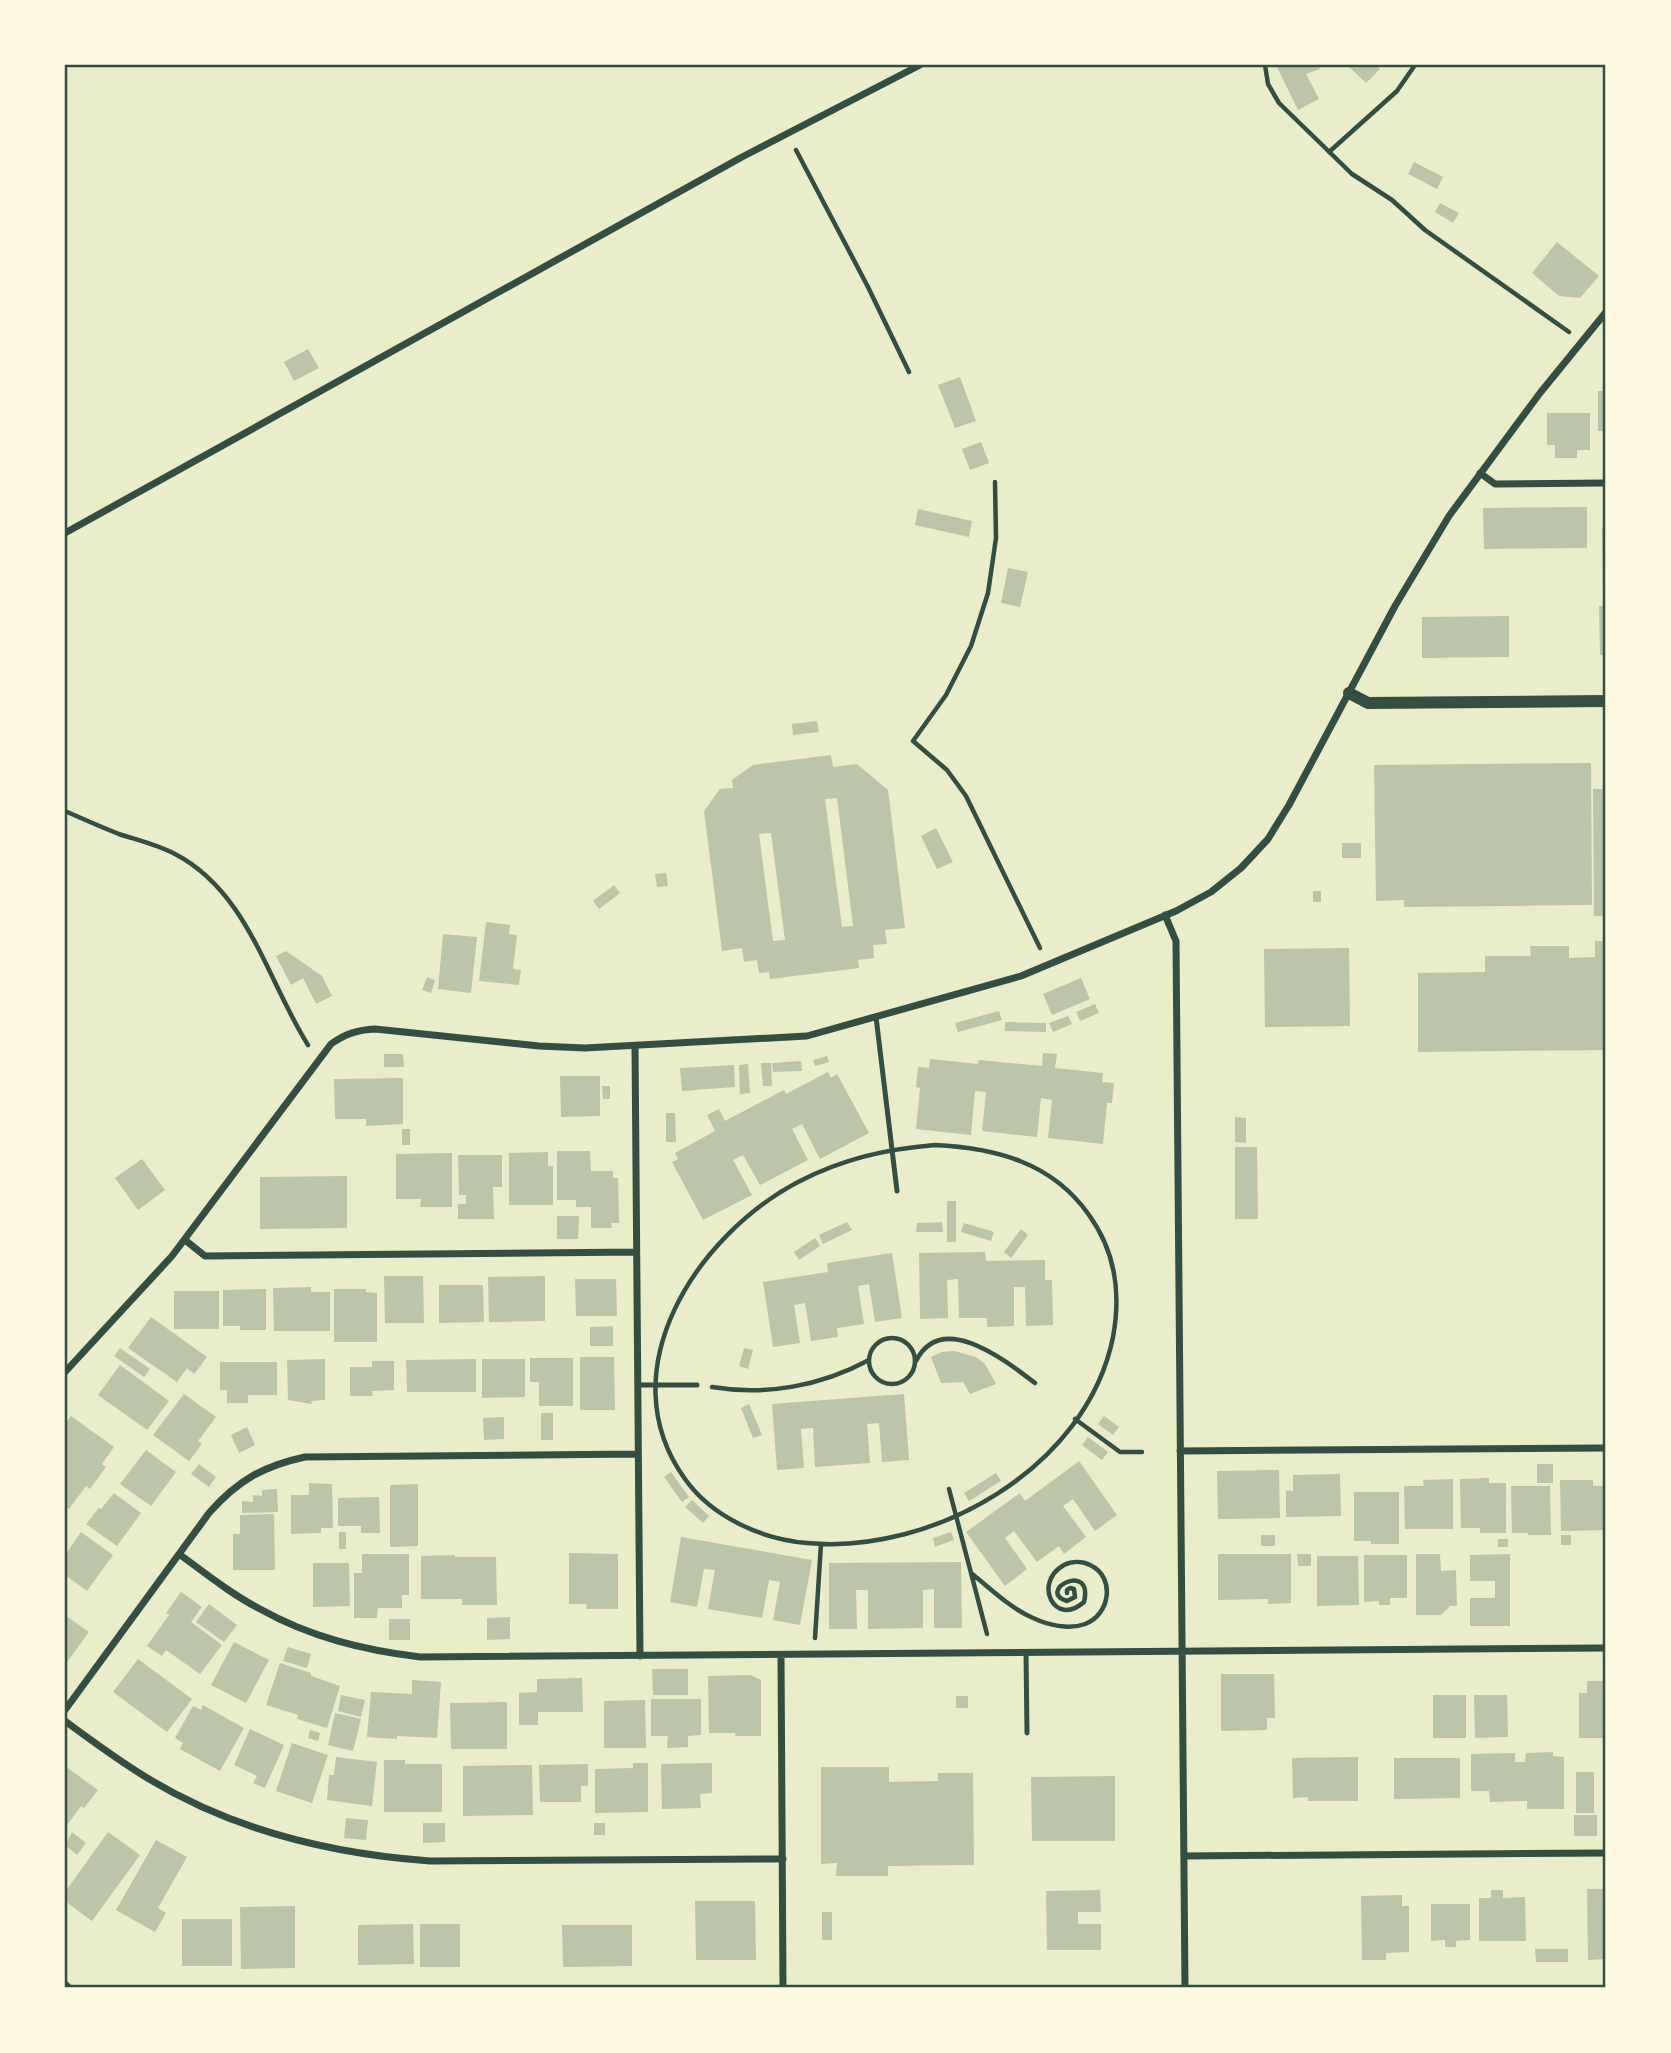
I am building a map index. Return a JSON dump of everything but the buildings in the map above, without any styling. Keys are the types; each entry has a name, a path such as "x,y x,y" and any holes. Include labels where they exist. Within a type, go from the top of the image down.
{"street":[{"path":"65,533 730,164 920,65"},
{"path":"65,1372 185,1240 331,1044 343,1035 375,1029 539,1046 585,1048 807,1036 1021,976 1166,915 1211,892 1241,868 1268,839 1449,516 1540,393 1606,312"},
{"path":"1480,474 1495,484 1606,483"},
{"path":"1349,693 1368,703 1606,701"},
{"path":"1166,915 1176,941 1185,1988"},
{"path":"635,1046 640,1656"},
{"path":"185,1240 205,1256 636,1252"},
{"path":"1180,1451 1606,1448"},
{"path":"65,1710 224,1496 261,1470 305,1457 638,1454"},
{"path":"179,1554 223,1586 287,1623 337,1642 420,1657 1606,1648"},
{"path":"781,1655 783,1988"},
{"path":"65,1721 149,1779 186,1799 264,1832 346,1852 388,1858 451,1861 783,1859"},
{"path":"1184,1856 1606,1853"},
{"path":"65,1984 69,1988"}],"lane":[{"path":"876,1017 897,1191"},
{"path":"638,1385 697,1385"},
{"path":"1026,1653 1027,1733"}],"path":[{"path":"1265,65 1268,84 1279,103 1352,174 1392,200 1425,230 1582,341"},
{"path":"1329,152 1397,91 1415,65"},
{"path":"788,134 909,372"},
{"path":"995,482 996,538 988,593 971,646 946,695 914,741 947,770 966,796 1048,964"},
{"path":"65,811 116,833 174,853 204,873 229,899 248,930 307,1044 323,1056"},
{"path":"935,1145 969,1147 1002,1154 1032,1165 1059,1182 1081,1203 1099,1228 1111,1256 1116,1286 1116,1318 1110,1349 1099,1380 1076,1419 1061,1438 1036,1465 1007,1488 976,1507 908,1535 873,1543 837,1546 770,1536 740,1525 713,1508 691,1488 673,1463 662,1435 656,1404 662,1341 690,1280 711,1252 736,1226 796,1183 830,1167 892,1149 935,1145"},
{"path":"916,1362 910,1345 895,1338 878,1342 872,1349 869,1360 872,1373 878,1380 894,1384 909,1377 914,1370 920,1353 927,1346 954,1339 968,1341 1000,1357 1035,1382"},
{"path":"697,1385 751,1391 779,1389 832,1377 869,1360"},
{"path":"1076,1419 1120,1452 1142,1452"},
{"path":"949,1489 987,1635 987,1653"},
{"path":"815,1655 821,1544"},
{"path":"971,1573 1015,1609 1047,1623 1076,1627 1088,1623 1098,1615 1105,1605 1107,1583 1093,1566 1084,1562 1073,1562 1055,1572 1049,1581 1049,1598 1054,1605 1069,1610 1084,1602 1085,1590 1077,1581 1065,1581 1060,1585 1058,1595 1061,1600 1067,1601 1075,1597 1074,1589 1070,1588 1067,1593"}]}
